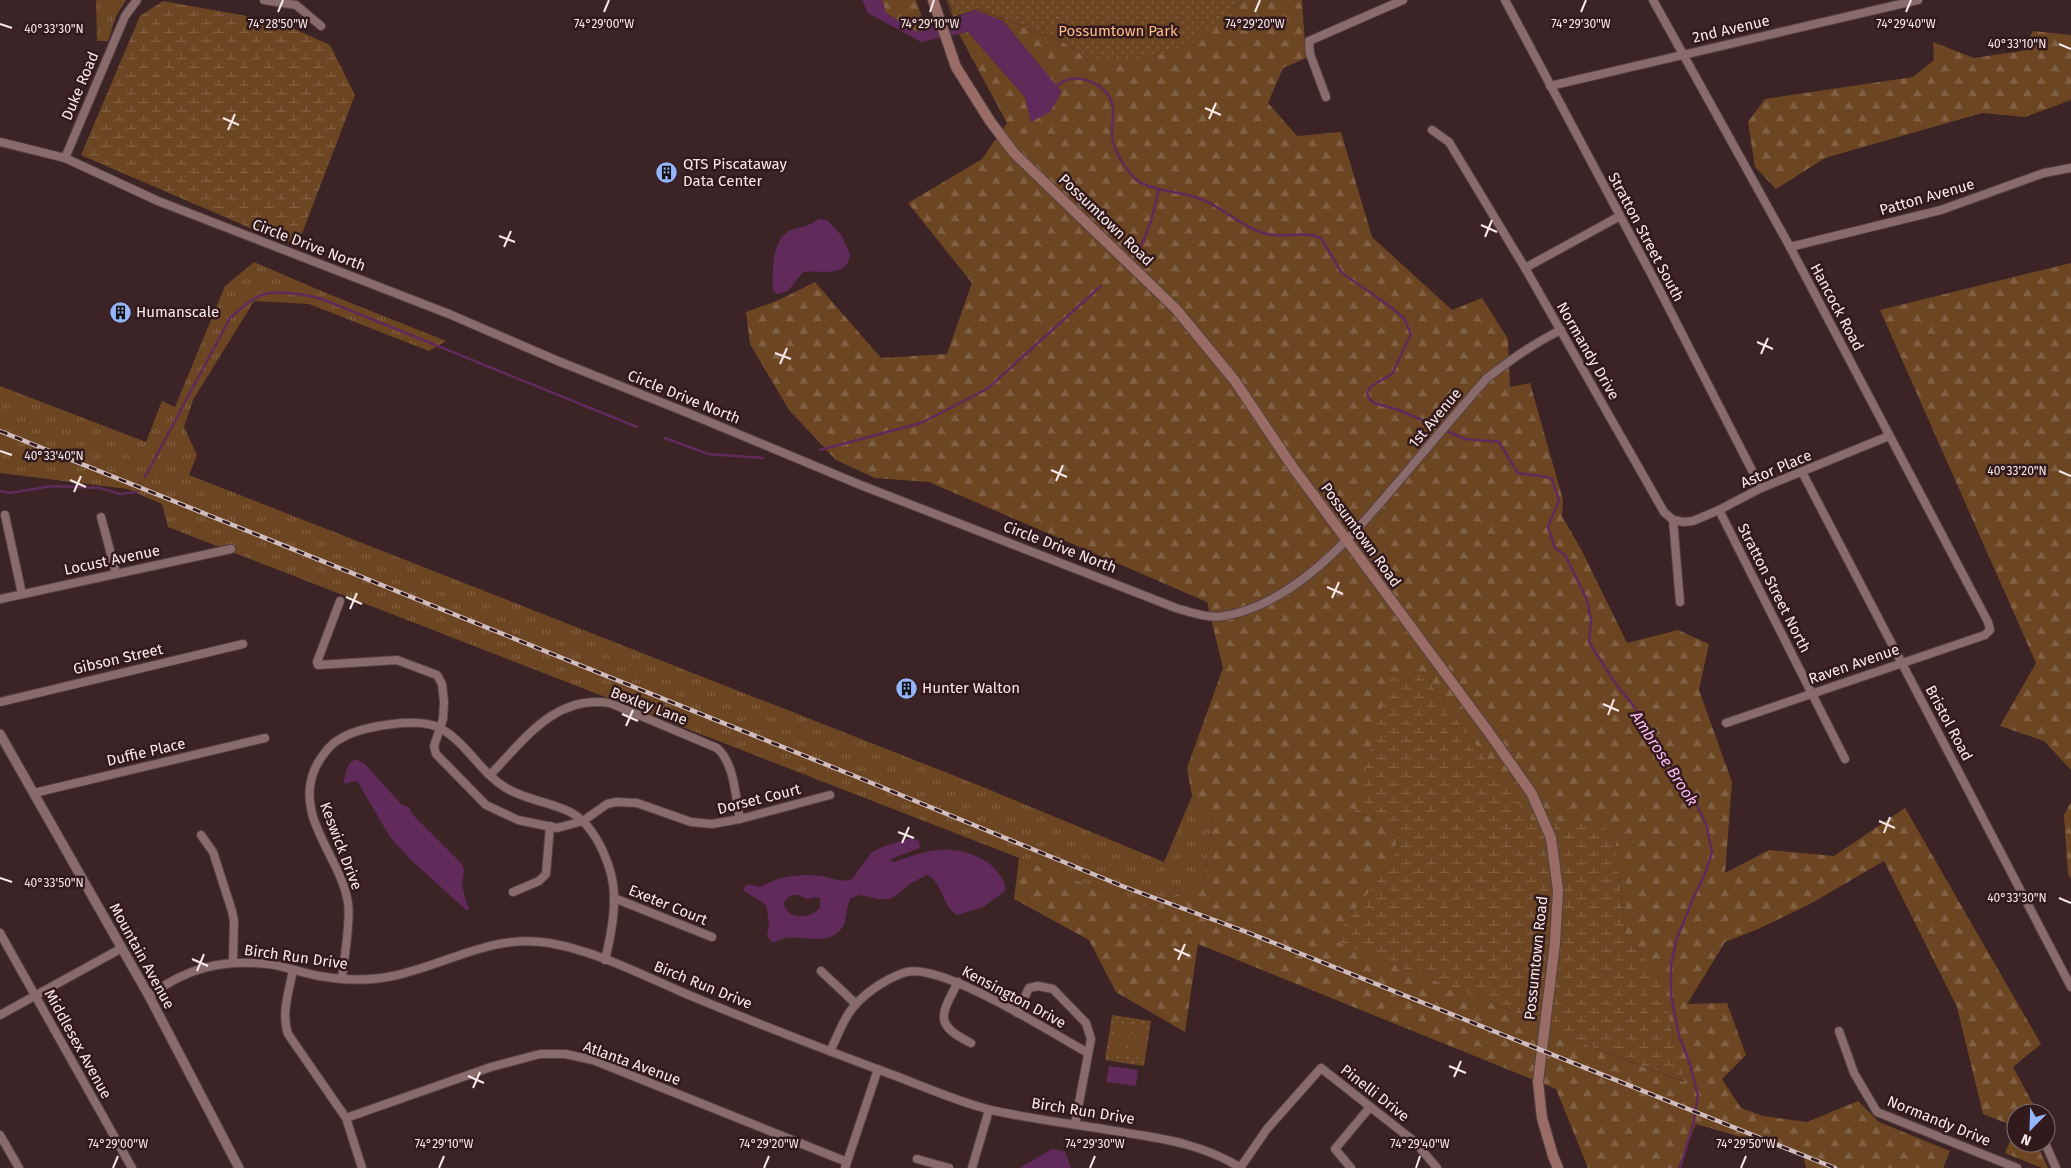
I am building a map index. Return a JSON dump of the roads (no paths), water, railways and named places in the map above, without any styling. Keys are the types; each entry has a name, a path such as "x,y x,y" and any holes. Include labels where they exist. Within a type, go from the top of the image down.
{"main road":[{"name":"Possumtown Road","path":"934,5 956,68 1014,152 1176,309 1235,381 1292,466 1490,734 1532,794 1551,838 1558,890 1556,934 1538,1082 1542,1118 1558,1168"}],"street":[{"name":"Duke Road","path":"65,158 125,16 137,0"},
{"path":"264,0 296,5 320,26"},
{"path":"1326,97 1310,54 1308,41 1403,0"},
{"name":"Stratton Street South","path":"1505,0 1620,216 1760,488"},
{"name":"Hancock Road","path":"1653,0 1790,247 1988,622 1990,630"},
{"name":"2nd Avenue","path":"1550,86 1918,0"},
{"name":"Normandy Drive","path":"1432,130 1449,142 1525,268 1664,512 1673,520"},
{"name":"Circle Drive North","path":"0,142 65,158 158,201 449,314 558,361 688,412 858,484 1176,608 1222,617 1252,610 1281,594 1347,541"},
{"name":"Patton Avenue","path":"1790,247 1941,210 2044,173 2071,168"},
{"path":"1525,268 1620,216"},
{"name":"1st Avenue","path":"1347,541 1486,379 1507,362 1544,338 1561,330"},
{"name":"Astor Place","path":"1673,520 1693,521 1719,510 1760,488 1890,436"},
{"name":"Bristol Road","path":"1802,472 2071,987"},
{"name":"Stratton Street North","path":"1719,510 1845,759"},
{"path":"5,515 22,594"},
{"path":"101,518 116,573"},
{"path":"1673,520 1680,602"},
{"name":"Locust Avenue","path":"0,600 231,549"},
{"path":"340,601 317,662 318,664 322,666 397,660 437,675 442,684 444,711 440,728"},
{"name":"Raven Avenue","path":"1726,723 1811,692 1985,635 1990,630"},
{"name":"Gibson Street","path":"0,702 243,644"},
{"name":"Bexley Lane","path":"490,775 552,714 572,705 598,702 610,704 717,748 724,754 728,763 740,818"},
{"name":"Keswick Drive","path":"342,978 348,905 344,886 315,823 308,803 310,786 314,770 338,740 353,732 371,727 396,724 418,724 440,728 455,739 505,788 570,812 582,821 602,850 610,873 614,898 610,941 605,960"},
{"name":"Dorset Court","path":"440,728 434,746 436,754 486,805 518,820 557,828 582,821 607,804 626,801 702,824 740,818 830,795"},
{"name":"Mountain Avenue","path":"0,734 150,996 239,1168"},
{"name":"Duffie Place","path":"34,793 265,738"},
{"path":"513,892 539,881 546,874 550,826"},
{"path":"201,835 213,852 232,911 234,921 233,963"},
{"name":"Exeter Court","path":"614,898 712,937"},
{"name":"Middlesex Avenue","path":"0,934 132,1168"},
{"name":"Birch Run Drive","path":"150,996 170,980 200,969 233,963 270,964 318,976 356,979 392,976 497,943 524,940 570,948 605,960 734,1014 989,1110 1168,1139 1199,1147 1224,1157 1241,1168"},
{"path":"0,1015 122,948"},
{"path":"293,970 285,1013 286,1029 346,1118 362,1168"},
{"path":"821,971 856,1004"},
{"name":"Kensington Drive","path":"830,1051 850,1011 863,997 904,972 923,971 958,982 1088,1053"},
{"path":"958,982 945,1008 943,1018 945,1024 954,1034 971,1043"},
{"path":"1017,1013 1029,988 1038,986 1053,989 1086,1023 1091,1039 1075,1124"},
{"name":"Normandy Drive","path":"1839,1031 1854,1072 1877,1112 2017,1168"},
{"name":"Atlanta Avenue","path":"346,1118 490,1067 540,1054 565,1054 593,1060 846,1165"},
{"name":"Pinelli Drive","path":"1241,1168 1267,1129 1321,1068 1415,1142 1436,1168"},
{"path":"846,1165 878,1069"},
{"path":"1351,1168 1335,1149 1370,1107"},
{"path":"972,1168 989,1110"},
{"path":"0,1135 19,1168"},
{"path":"2049,1153 2056,1168"},
{"path":"917,1159 949,1168"}],"waterway":[{"name":"Ambrose Brook","path":"1055,87 1064,81 1079,79 1087,80 1102,88 1111,101 1113,108 1112,134 1115,147 1127,170 1140,182 1147,186 1188,195 1205,201 1262,233 1273,235 1308,235 1321,238 1342,273 1404,318 1411,334 1392,374 1370,387 1367,393 1374,403 1399,410 1465,439 1499,442 1518,473 1544,476 1552,479 1559,500 1548,527 1555,548 1565,555 1587,600 1591,620 1589,642 1613,680 1636,709 1653,741 1692,795 1706,824 1712,852 1706,871 1676,941 1671,965 1671,995 1679,1036 1689,1061 1698,1095 1694,1121 1680,1168"},
{"path":"1140,249 1151,221 1159,189"},
{"path":"820,450 921,423 987,389 1101,286"},
{"path":"145,477 230,318 255,298 272,293 294,294 322,299 637,427"},
{"path":"665,438 708,454 763,458"},
{"path":"0,491 10,493 52,486 100,488 120,494 137,492"}],"railway":[{"path":"0,431 1122,886 1244,931 1835,1168"}],"place":[{"name":"QTS Piscataway Data Center","path":"667,173"},
{"name":"Humanscale","path":"120,312"},
{"name":"Hunter Walton","path":"906,688"}],"park label":[{"name":"Possumtown Park","path":"1118,31"}]}
